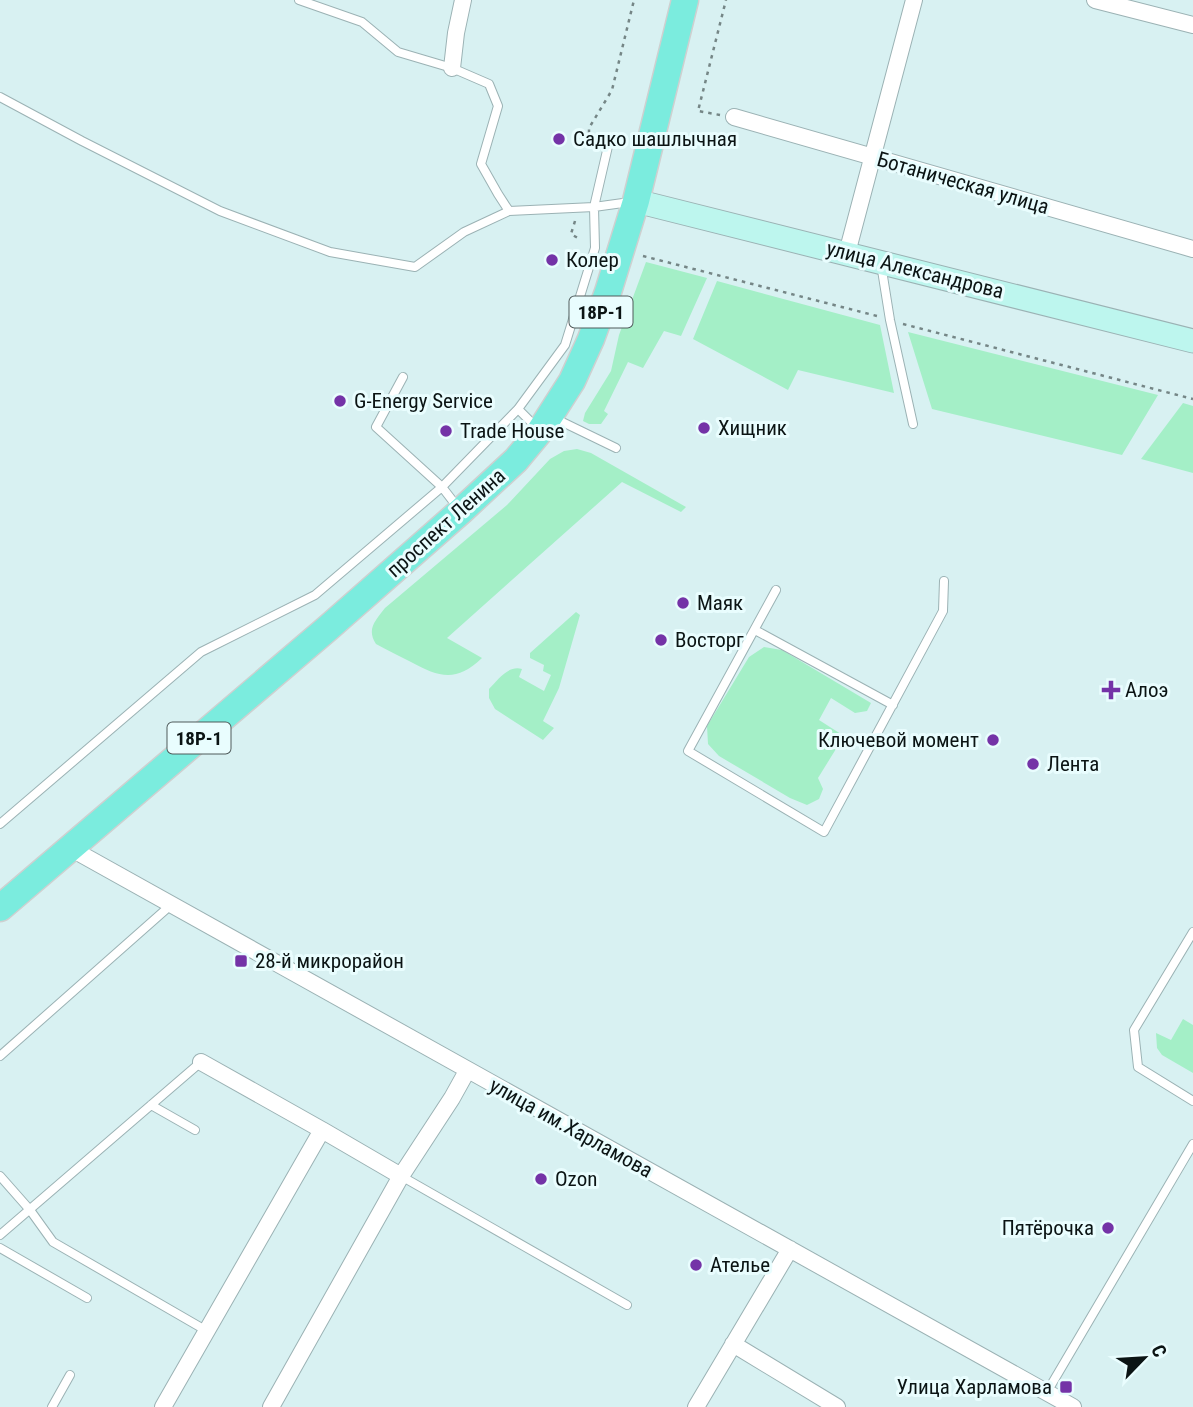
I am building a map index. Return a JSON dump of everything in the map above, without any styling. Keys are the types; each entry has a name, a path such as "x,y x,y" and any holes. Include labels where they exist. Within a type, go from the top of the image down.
{"main road":[{"name":"проспект Ленина","path":"0,908 461,511 516,460 545,423 572,381 608,292 636,201 685,0"},
{"name":"улица Александрова","path":"636,201 1193,341"}],"street":[{"path":"452,68 463,0"},
{"path":"847,253 914,0"},
{"path":"1095,0 1193,25"},
{"name":"Ботаническая улица","path":"734,117 1193,249"},
{"name":"улица им.Харламова","path":"70,848 1073,1407"},
{"path":"201,1062 401,1176"},
{"path":"271,1407 401,1176 467,1071"},
{"path":"163,1407 322,1130"},
{"path":"696,1407 790,1249"},
{"path":"733,1344 836,1407"}],"lane":[{"path":"299,0 362,22 398,52 452,68 489,84 498,106 481,164 509,211"},
{"path":"0,97 220,211 330,252 415,267 464,232 509,211 594,208 636,201"},
{"path":"0,824 201,652 315,594 442,487 519,409 565,345 595,248 594,208 609,142"},
{"path":"880,261 913,424"},
{"path":"403,377 376,427 442,487 461,511"},
{"path":"519,409 545,423 616,448"},
{"path":"776,590 688,751 824,832 943,611 944,581"},
{"path":"755,630 893,705"},
{"path":"0,1056 172,904"},
{"path":"1193,932 1134,1030 1138,1067 1193,1101"},
{"path":"0,1235 201,1062"},
{"path":"151,1105 195,1130"},
{"path":"1047,1392 1193,1144"},
{"path":"0,1176 30,1210 53,1242 207,1331"},
{"path":"401,1176 627,1305"},
{"path":"0,1248 87,1298"},
{"path":"52,1407 70,1376"}],"path":[{"path":"598,139 589,133 589,128 612,90 634,0"},
{"path":"726,0 698,111 734,117"},
{"path":"580,208 571,234 595,248"},
{"path":"643,256 881,317"},
{"path":"903,324 1193,399"}],"green space":[{"path":"646,262 707,278 681,336 664,331 643,368 628,362 604,411 608,414 601,424 589,424 583,421 585,413 611,371 619,335"},
{"path":"717,281 880,325 894,393 798,370 788,390 693,339"},
{"path":"908,332 1158,395 1122,455 932,409"},
{"path":"1183,403 1193,406 1193,473 1141,459"},
{"path":"577,449 591,453 686,507 681,512 622,482 447,638 482,658 464,671 439,674 376,644 372,629 385,608 507,505 550,459 564,451"},
{"path":"576,612 580,615 559,688 543,721 554,728 543,740 495,709 489,698 489,689 504,674 517,668 522,669 519,677 544,691 551,675 543,671 544,665 530,658 530,653"},
{"path":"764,647 782,650 871,703 867,711 855,713 831,698 819,720 844,736 818,778 823,789 819,799 807,805 790,798 719,756 708,744 707,726 749,657"},
{"path":"1183,1019 1193,1025 1193,1073 1162,1055 1157,1048 1156,1033 1171,1040"}],"place":[{"name":"Садко шашлычная","path":"559,139"},
{"name":"Колер","path":"552,260"},
{"name":"G-Energy Service","path":"340,401"},
{"name":"Хищник","path":"704,428"},
{"name":"Trade House","path":"446,431"},
{"name":"Маяк","path":"683,603"},
{"name":"Восторг","path":"661,640"},
{"name":"Алоэ","path":"1111,690"},
{"name":"Ключевой момент","path":"993,740"},
{"name":"Лента","path":"1033,764"},
{"name":"28-й микрорайон","path":"241,961"},
{"name":"Ozon","path":"541,1179"},
{"name":"Пятёрочка","path":"1108,1228"},
{"name":"Ателье","path":"696,1265"},
{"name":"Улица Харламова","path":"1066,1387"}]}
